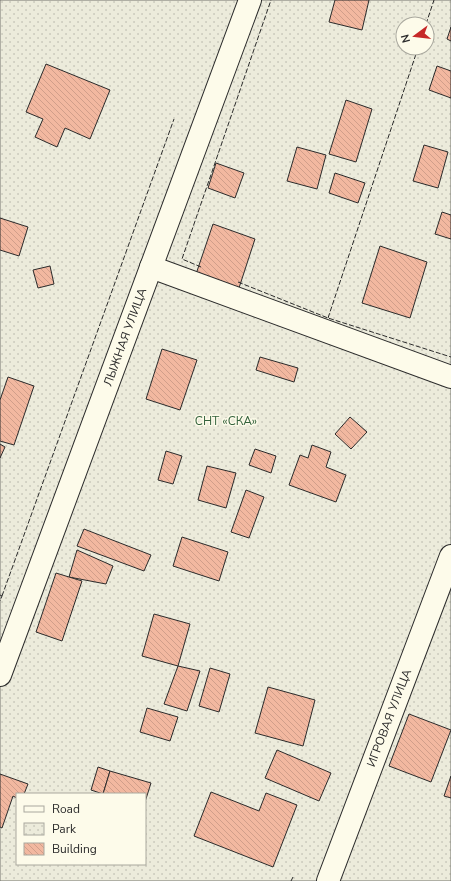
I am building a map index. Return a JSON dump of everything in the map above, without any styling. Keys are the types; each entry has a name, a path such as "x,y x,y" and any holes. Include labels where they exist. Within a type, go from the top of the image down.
{"street":[{"name":"ЛЫЖНАЯ УЛИЦА","path":"0,675 250,0"},
{"path":"151,267 451,377"},
{"name":"ИГРОВАЯ УЛИЦА","path":"328,881 451,556"}],"green space":[{"name":"СНТ «СКА»","path":"0,0 451,0 451,881 0,881"}],"building":[{"path":"335,0 369,0 362,30 329,22"},
{"path":"451,27 451,41 447,39"},
{"path":"46,64 110,90 90,139 65,128 57,147 35,137 43,119 26,112"},
{"path":"437,66 451,71 451,98 429,90"},
{"path":"346,100 372,109 356,162 329,154"},
{"path":"424,145 448,152 438,188 413,181"},
{"path":"297,147 326,155 317,189 287,181"},
{"path":"216,163 244,173 235,198 208,188"},
{"path":"335,173 365,183 358,203 329,193"},
{"path":"442,212 451,215 451,239 435,234"},
{"path":"0,218 28,227 19,256 0,250"},
{"path":"213,224 255,239 237,294 194,280"},
{"path":"380,246 427,262 410,318 362,303"},
{"path":"50,266 54,284 38,288 33,270"},
{"path":"162,349 197,360 180,410 146,399"},
{"path":"260,357 298,368 294,382 256,370"},
{"path":"8,377 34,386 14,445 0,441 0,400"},
{"path":"350,417 367,432 351,449 335,434"},
{"path":"0,444 5,447 0,458"},
{"path":"312,445 331,452 326,467 346,475 336,502 289,485 300,455 308,458"},
{"path":"255,449 276,456 271,473 249,465"},
{"path":"166,451 182,456 173,484 158,480"},
{"path":"207,466 236,473 226,508 198,500"},
{"path":"246,490 264,497 249,538 231,532"},
{"path":"84,529 151,555 144,571 77,546"},
{"path":"182,537 228,552 219,581 173,566"},
{"path":"77,550 113,566 106,584 69,577"},
{"path":"56,573 82,581 62,641 36,632"},
{"path":"154,614 190,624 178,666 142,656"},
{"path":"178,666 200,671 187,711 164,704"},
{"path":"210,668 230,674 219,712 199,706"},
{"path":"268,687 315,700 303,746 255,733"},
{"path":"147,708 178,717 170,741 140,732"},
{"path":"409,714 451,730 431,782 389,766"},
{"path":"277,750 331,773 319,801 265,778"},
{"path":"98,767 110,771 103,793 91,790"},
{"path":"110,771 151,783 146,799 146,793 103,793"},
{"path":"0,774 28,784 24,793 16,793 16,798 13,796 2,828 0,827"},
{"path":"451,776 451,798 444,796"},
{"path":"211,792 259,811 266,793 297,805 273,867 194,836"}],"fence":[{"path":"201,267 182,259 271,0"},
{"path":"429,16 434,0"},
{"path":"328,318 415,56"},
{"path":"2,596 174,119"},
{"path":"238,282 328,318 451,357"},
{"path":"0,595 2,596 0,601"},
{"path":"291,881 293,877"}]}
